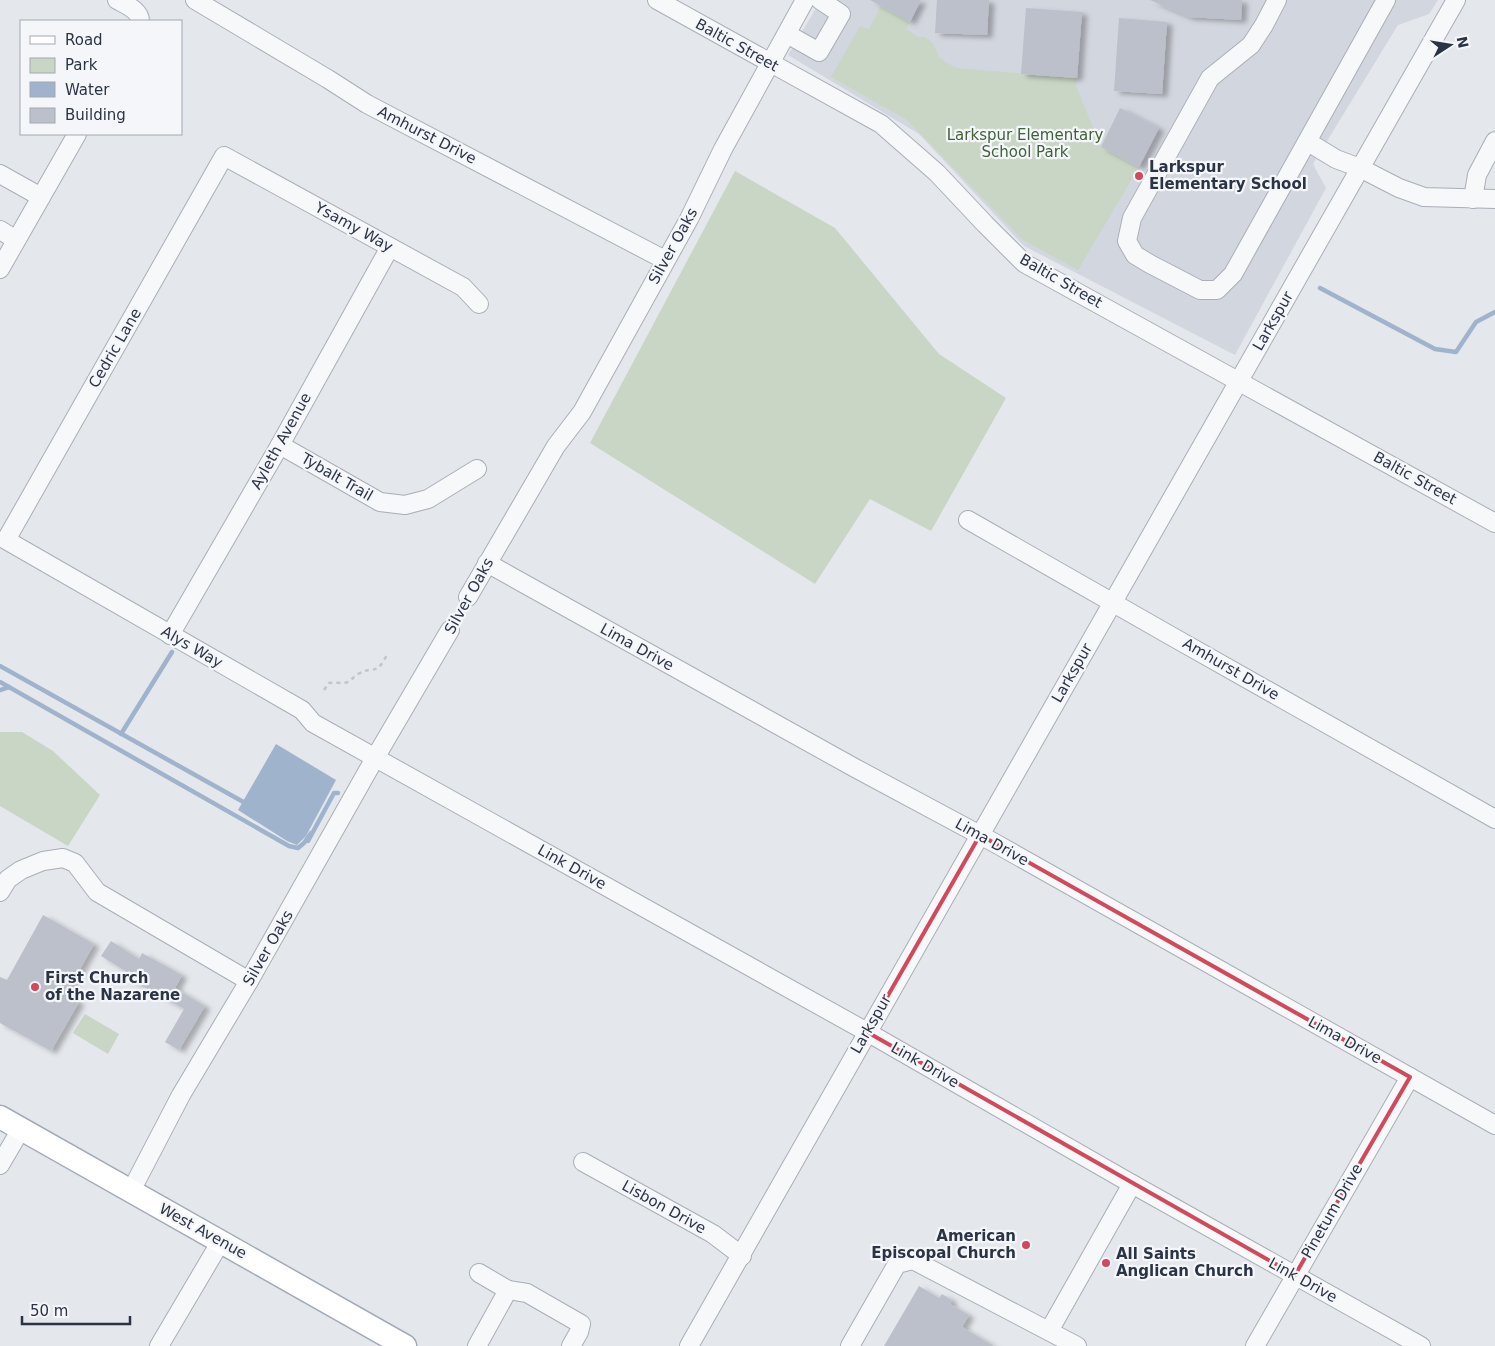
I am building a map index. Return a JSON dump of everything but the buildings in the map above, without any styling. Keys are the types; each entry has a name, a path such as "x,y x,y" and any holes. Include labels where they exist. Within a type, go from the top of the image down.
{"main road":[{"name":"West Avenue","path":"0,1117 221,1241 394,1343"}],"street":[{"path":"117,0 138,12 140,20"},
{"name":"Amhurst Drive","path":"195,0 328,79 366,104 666,260"},
{"name":"Baltic Street","path":"657,0 881,124 937,173 1024,262 1495,523"},
{"name":"Silver Oaks","path":"468,597 556,446 582,412 689,219 723,149 805,0"},
{"path":"787,34 819,52 841,14 820,0"},
{"path":"1276,0 1264,25 1251,45 1210,78 1132,218 1128,241 1135,255 1200,290 1217,290 1233,274 1386,0"},
{"name":"Larkspur","path":"689,1346 1456,0"},
{"path":"0,269 76,135"},
{"path":"1473,199 1477,175 1495,141"},
{"path":"1308,142 1336,159 1360,168 1399,188 1424,197 1495,198"},
{"name":"Ysamy Way","path":"224,156 463,287 479,304"},
{"name":"Cedric Lane","path":"6,540 224,156"},
{"path":"0,174 41,198"},
{"path":"0,230 16,240"},
{"name":"Ayleth Avenue","path":"170,634 280,445 390,247"},
{"name":"Tybalt Trail","path":"280,445 380,502 405,505 428,499 477,469"},
{"name":"Amhurst Drive","path":"968,520 1495,819"},
{"name":"Alys Way","path":"6,540 302,710 313,723 375,758"},
{"name":"Lima Drive","path":"487,563 855,768 980,835 1495,1125"},
{"name":"Silver Oaks","path":"131,1191 181,1095 249,981 450,630"},
{"name":"Link Drive","path":"375,758 867,1032 1132,1184 1421,1346"},
{"path":"1,887 8,879 21,870 43,861 63,858 75,863 97,892 249,981"},
{"name":"Pinetum Drive","path":"1255,1346 1410,1077"},
{"path":"0,1165 21,1129"},
{"name":"Lisbon Drive","path":"583,1162 713,1234 742,1256"},
{"path":"1049,1331 1132,1184"},
{"path":"159,1346 221,1241"},
{"path":"850,1346 898,1264 913,1260 1077,1346"},
{"path":"479,1273 508,1290 527,1293 581,1324 571,1346"},
{"path":"477,1346 508,1290"}],"path":[{"path":"324,690 329,683 337,681 348,682 362,672 377,669 381,666 388,653"}],"highlighted area":[{"path":"980,835 1410,1077 1295,1275 867,1032"}],"shaded area":[{"name":"Larkspur Elementary School","path":"821,0 1438,0 1429,14 1398,25 1313,164 1326,188 1235,355 1024,246 919,134 788,55"}],"green space":[{"name":"Larkspur Elementary School Park","path":"881,6 910,22 906,29 918,37 925,37 933,43 939,57 957,68 1077,78 1076,86 1101,147 1139,167 1078,270 1023,240 907,120 831,77 860,26 869,29"},
{"path":"735,171 835,228 939,354 1006,398 931,531 870,499 815,584 590,443"},
{"path":"0,732 22,732 53,751 100,795 68,846 0,806"},
{"path":"85,1014 119,1034 108,1054 73,1033"}],"water":[{"path":"276,744 336,780 306,836 297,845 287,841 238,810"}],"waterway":[{"path":"1320,288 1435,349 1456,352 1476,322 1495,312"},
{"path":"121,734 172,652"},
{"path":"0,666 247,804"},
{"path":"0,682 289,846 298,848 311,833 308,841 334,793 338,793"},
{"path":"0,690 9,687"}],"place":[{"name":"Larkspur Elementary School","path":"1139,176"},
{"name":"First Church of the Nazarene","path":"35,987"},
{"name":"American Episcopal Church","path":"1026,1245"},
{"name":"All Saints Anglican Church","path":"1106,1263"}]}
